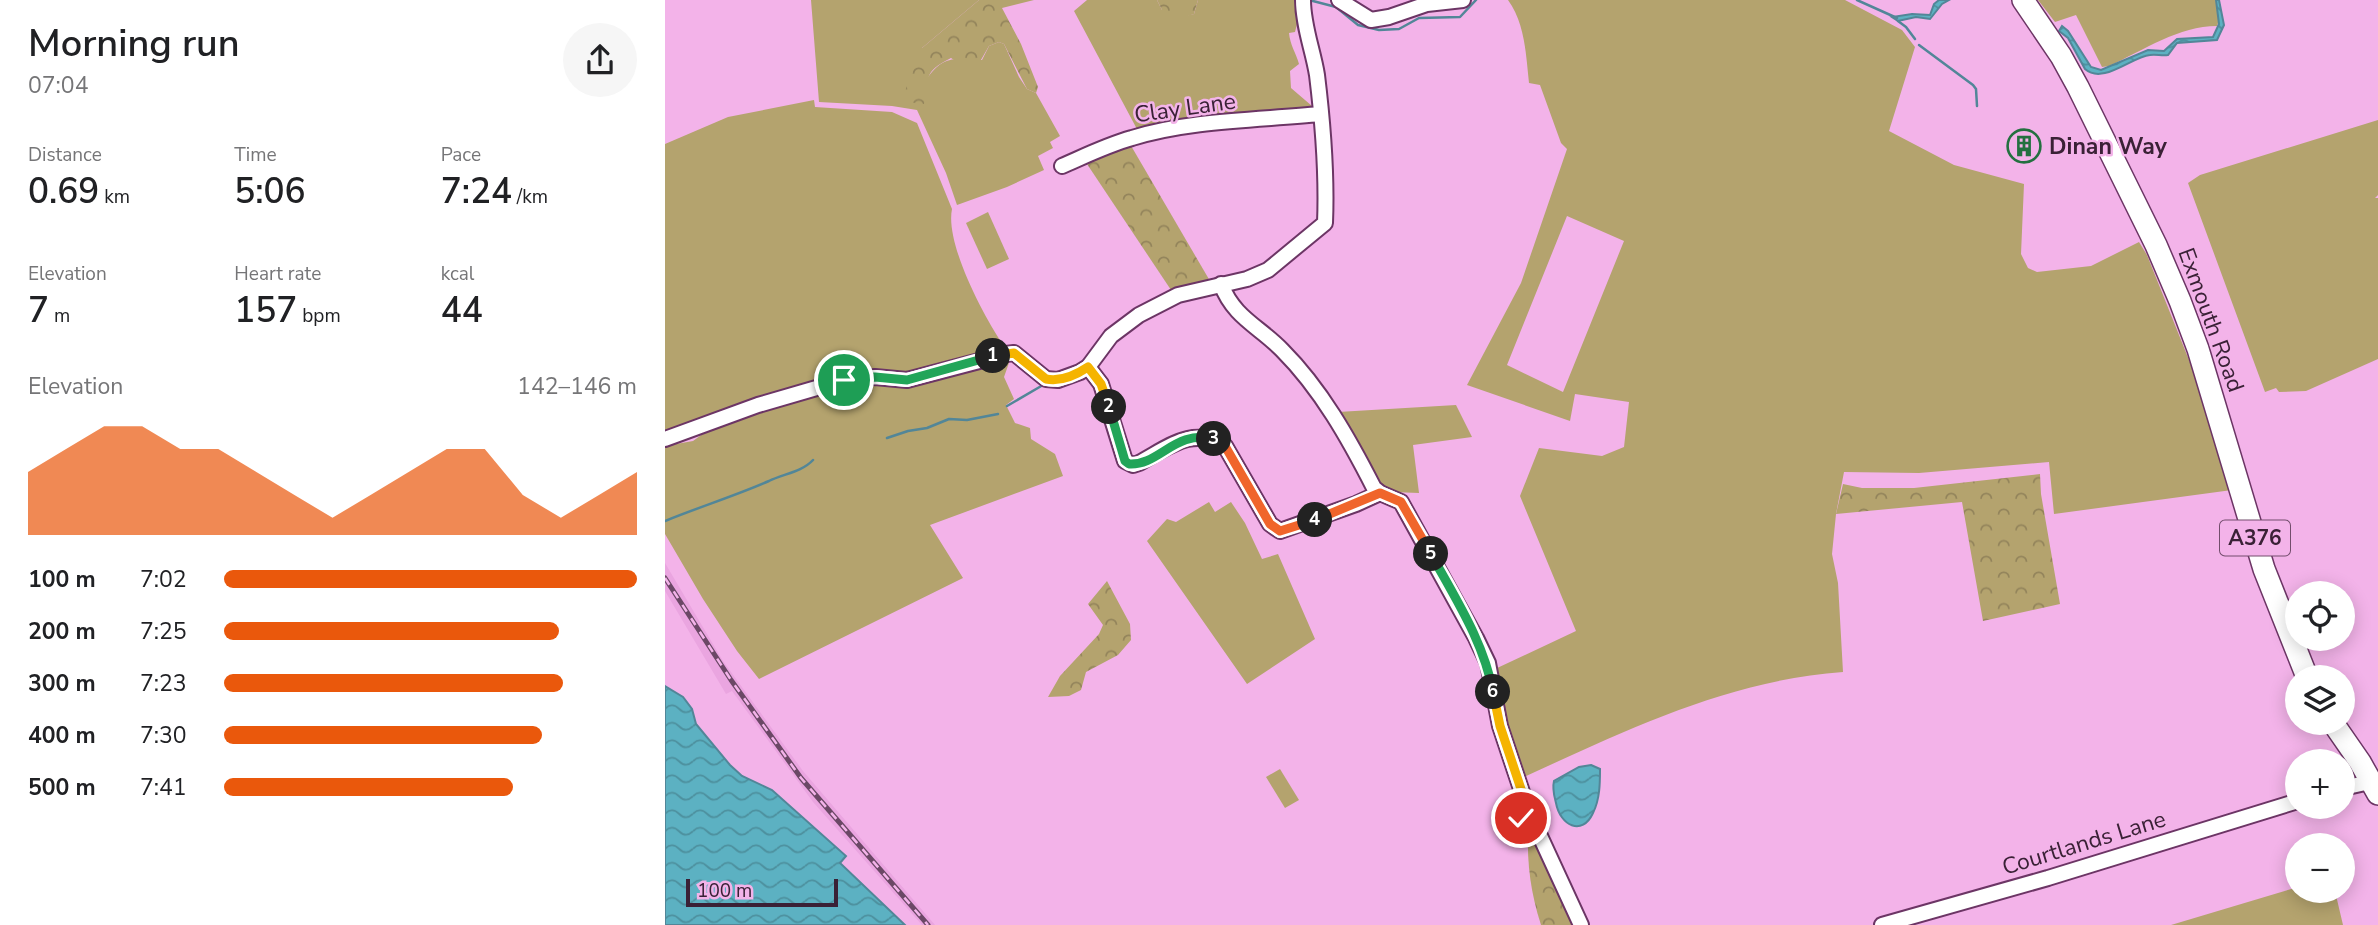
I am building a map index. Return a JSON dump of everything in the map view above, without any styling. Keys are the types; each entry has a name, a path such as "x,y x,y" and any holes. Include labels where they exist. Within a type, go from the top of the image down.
{"highway":[{"name":"Exmouth Road","path":"2023,0 2072,76 2180,301 2198,349 2264,569 2302,665"},
{"path":"2341,735 2376,785"}],"street":[{"path":"665,439 758,405 844,380 875,377 907,380 992,356 1014,353 1046,379 1071,376 1088,367 1111,336 1139,315 1178,295 1247,279 1268,270 1325,223 1324,132 1317,77 1305,27 1303,0"},
{"path":"1339,0 1371,20 1427,4 1463,0"},
{"name":"Clay Lane","path":"1062,166 1097,149 1134,137 1180,127 1320,114"},
{"path":"1221,284 1226,297 1241,316 1282,348 1318,392 1349,440 1374,488 1401,502 1488,663 1500,726 1525,814 1581,925"},
{"path":"1088,367 1101,384 1125,461 1133,465 1139,463 1185,439 1212,438 1225,446 1270,524 1280,531 1380,493"},
{"path":"2355,787 2376,785"},
{"name":"Courtlands Lane","path":"1882,925 2048,878 2285,805"}],"shaded area":[{"path":"665,563 723,661 803,771 935,925 922,925 813,802 732,691 726,694 665,591"}],"green space":[{"path":"811,0 979,0 922,48 926,94 926,80 944,62 957,59 982,60 989,46 999,42 1004,44 1019,77 1027,89 1036,93 1060,136 1050,142 1053,148 1038,156 1044,170 957,205 946,173 917,110 819,102"},
{"path":"979,0 1034,0 1002,8 1021,44 1038,87 1036,93 1027,89 1004,44 999,42 989,46 978,65 966,68 951,58 942,63 929,76 924,104 908,102 905,91 922,48"},
{"path":"1087,0 1157,0 1162,10 1162,21 1194,14 1198,0 1298,0 1299,16 1295,32 1289,33 1299,64 1290,71 1291,88 1312,106 1307,113 1172,121 1138,131 1074,11"},
{"path":"1157,0 1198,0 1194,14 1170,22 1162,21 1162,10"},
{"path":"1508,0 1845,0 1902,30 1915,47 1889,131 1954,165 2024,184 2021,254 2028,268 2037,272 2091,266 2139,242 2147,255 2199,385 2232,490 2054,514 2049,462 1919,473 1844,472 1832,554 1838,583 1843,672 1759,685 1678,710 1522,778 1495,683 1495,669 1576,631 1520,496 1539,448 1602,456 1624,447 1629,402 1575,394 1570,421 1467,385 1521,283 1567,149 1561,143 1540,85 1529,83 1524,40 1514,9","holes":["1567,216 1624,241 1563,392 1507,365"]},
{"path":"2038,0 2216,0 2219,20 2217,26 2175,34 2102,67 2076,15 2055,22"},
{"path":"814,100 815,107 892,112 917,123 952,209 954,240 967,278 1002,343 991,351 905,374 865,371 831,376 750,400 665,433 665,144 728,117"},
{"path":"2378,120 2378,195 2375,198 2378,198 2378,359 2306,391 2279,392 2276,388 2265,392 2188,183 2200,175"},
{"path":"1130,144 1210,281 1173,293 1085,161"},
{"path":"988,212 1009,259 987,269 966,223"},
{"path":"1010,360 1004,377 1014,399 1006,405 1015,423 1030,428 1031,439 1055,454 1063,476 930,525 963,578 759,679 703,599 665,534 665,446 693,441 708,430 828,387"},
{"path":"1456,405 1472,437 1413,445 1419,493 1392,492 1382,485 1338,412"},
{"path":"2040,474 2060,604 1983,621 1962,502 1836,514 1843,484 1862,488 1914,488"},
{"path":"1209,502 1215,512 1231,502 1245,523 1262,559 1278,554 1315,639 1247,684 1147,541 1167,519 1176,522"},
{"path":"1107,581 1130,624 1131,640 1118,655 1086,672 1081,690 1069,696 1048,697 1060,676 1099,634 1103,625 1088,604"},
{"path":"1280,769 1299,800 1285,808 1266,777"},
{"path":"1528,833 1538,839 1577,925 1541,925 1530,879"},
{"path":"2285,891 2285,903 2338,903 2343,925 2171,925"}],"water":[{"path":"1939,0 1949,0 1942,4 1930,19 1916,17 1898,21 1892,17 1930,15 1934,4"},
{"path":"2216,0 2219,0 2224,25 2217,40 2177,43 2168,55 2142,57 2100,74 2085,69 2068,38 2059,31 2062,26 2068,31 2091,67 2101,70 2148,50 2164,51 2177,39 2213,37 2219,24"},
{"path":"665,686 683,697 692,709 696,724 730,765 742,776 772,790 846,856 840,863 905,925 665,925"},
{"path":"1591,765 1600,769 1595,808 1583,825 1572,825 1558,811 1553,792 1554,781 1579,767"}],"waterway":[{"path":"1313,1 1336,7 1358,25 1379,30 1399,29 1419,18 1460,17 1476,0"},
{"path":"1857,0 1897,18"},
{"path":"1898,21 1915,39"},
{"path":"1919,45 1973,85 1976,89 1977,106"},
{"path":"1007,406 1043,385"},
{"path":"887,438 927,428 949,419 967,420 998,414"},
{"path":"665,521 798,470 813,460"}],"railway":[{"path":"665,578 731,680 801,778 928,925"}],"place":[{"name":"Dinan Way","path":"2024,146"}],"route":[{"path":"844,380 862,377 907,380 992,356 1014,353 1046,379 1058,380 1088,367 1101,384 1125,461 1133,465 1139,463 1192,437 1212,438 1225,446 1270,524 1280,531 1380,493 1401,502 1488,663 1500,726 1528,810 1521,818"}]}
